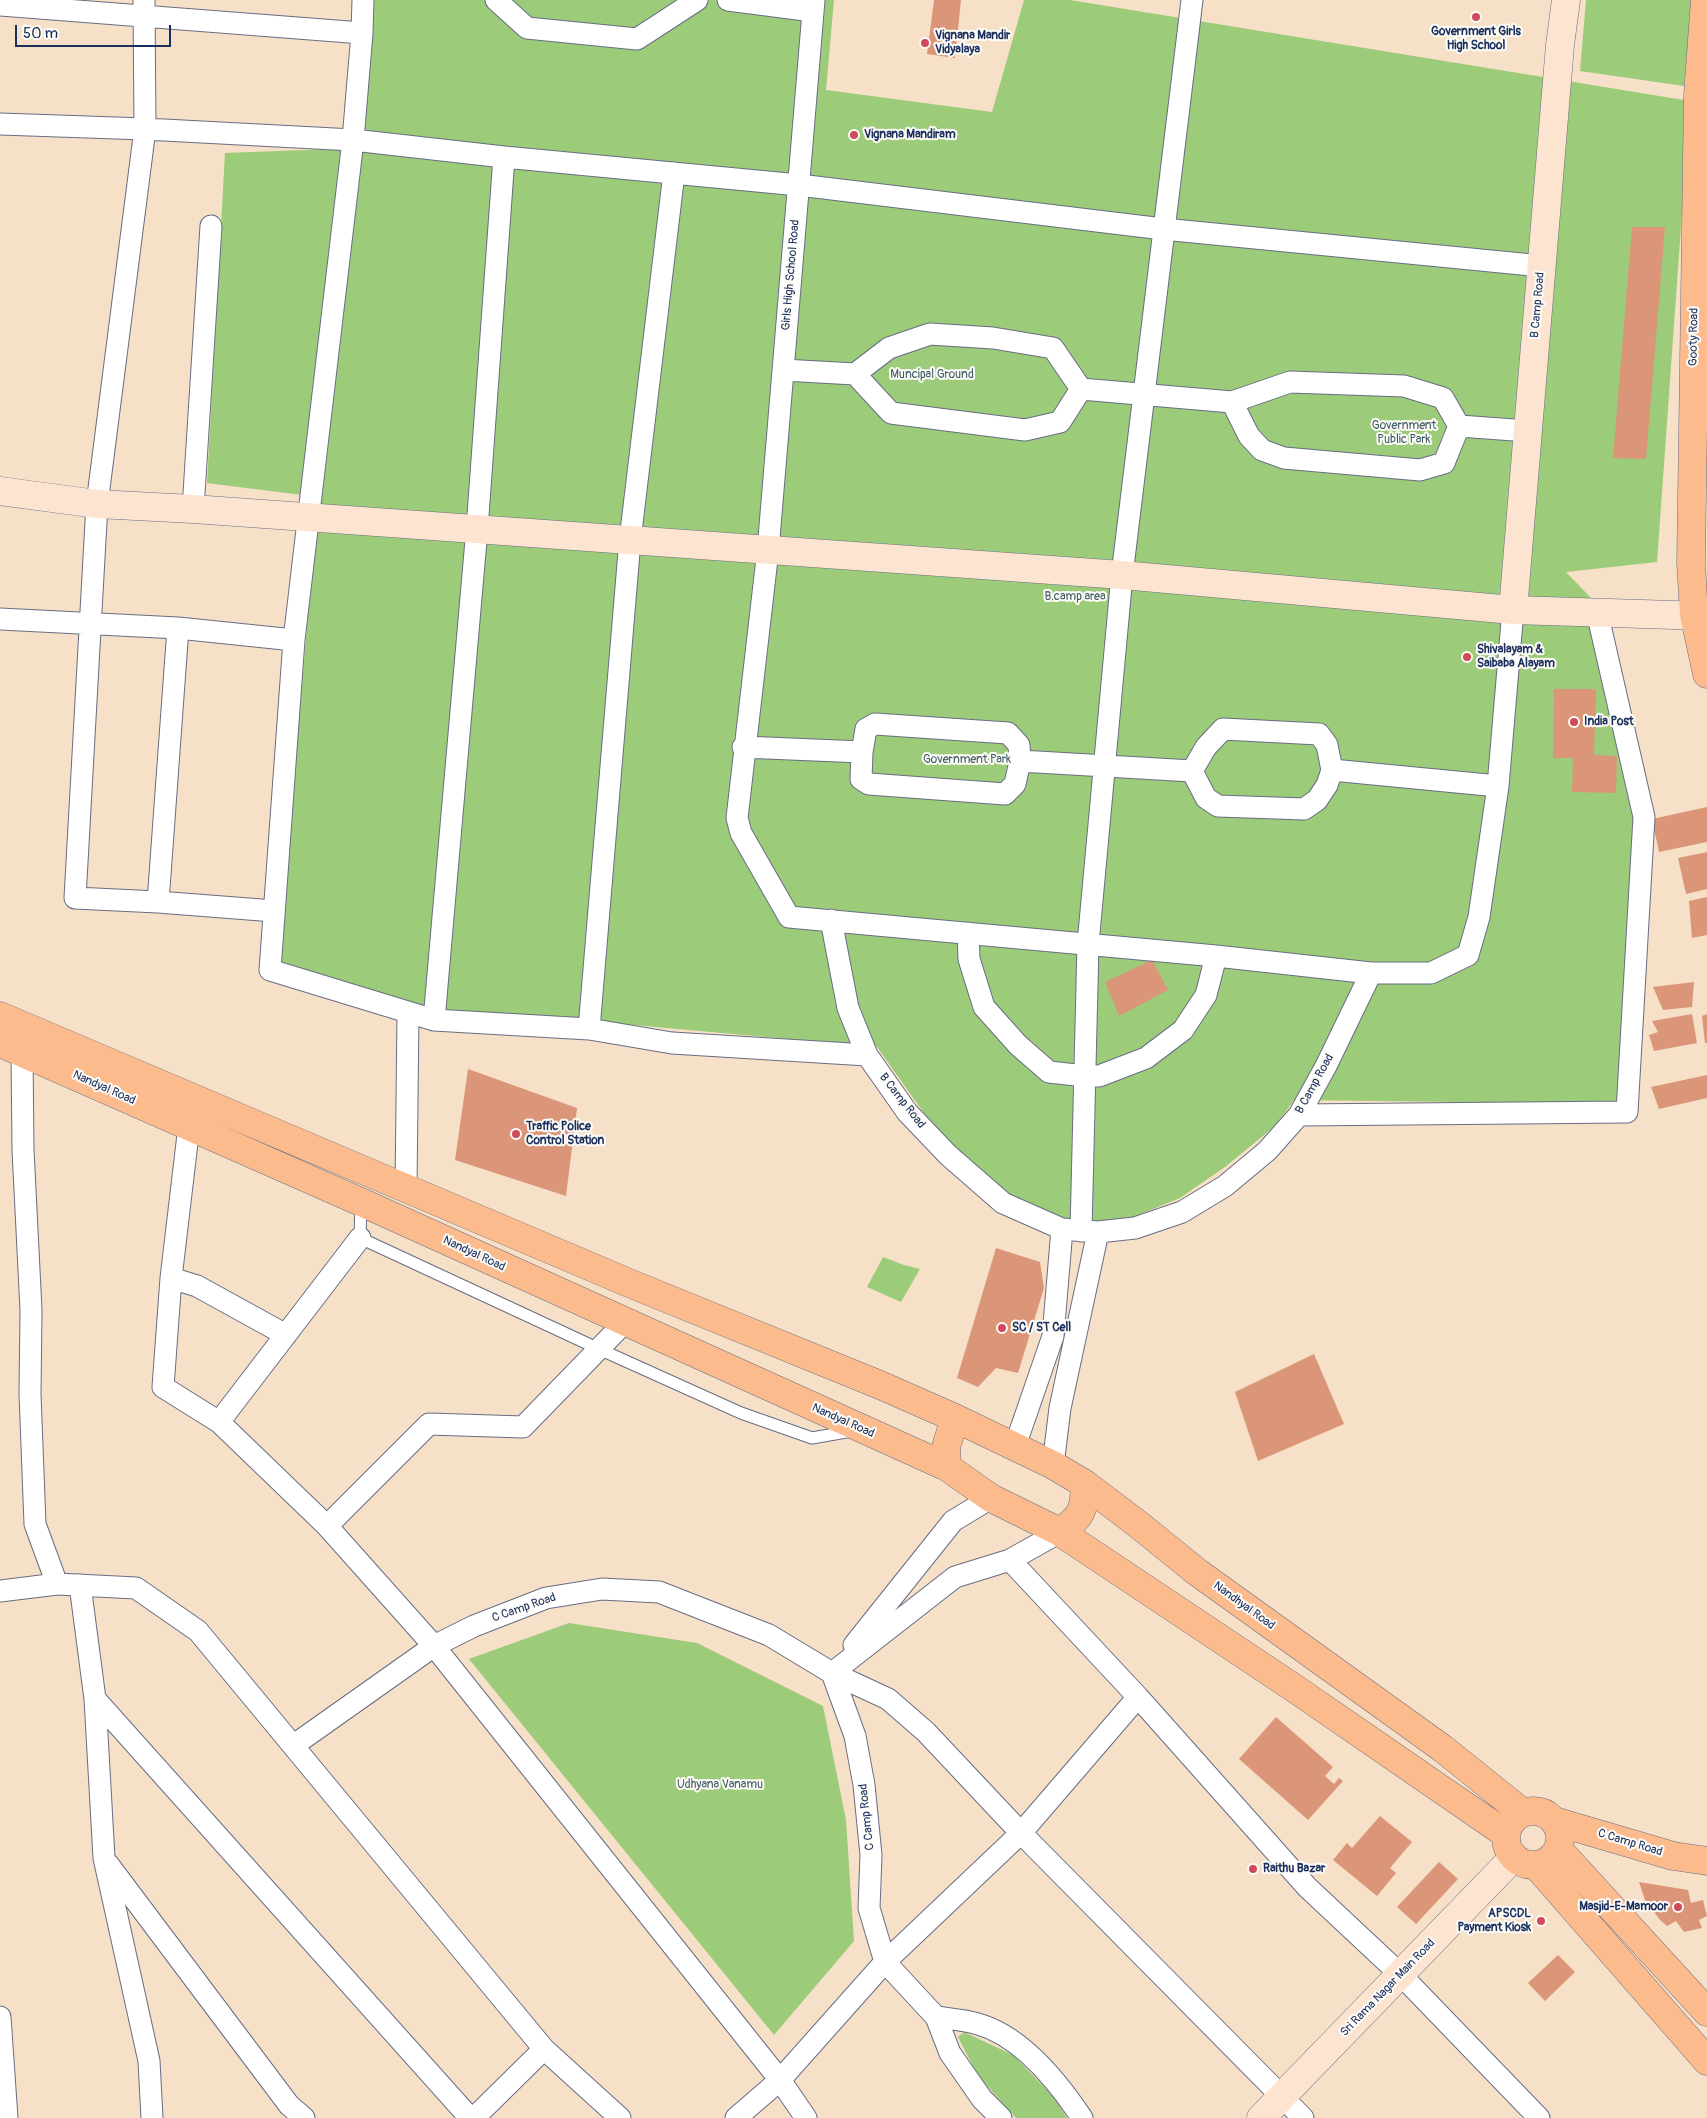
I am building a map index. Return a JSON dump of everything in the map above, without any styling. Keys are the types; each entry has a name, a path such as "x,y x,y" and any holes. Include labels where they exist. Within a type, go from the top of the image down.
{"main road":[{"name":"Gooty Road","path":"1705,0 1698,95 1699,564 1701,615 1707,674"},
{"name":"Nandyal Road","path":"0,1016 406,1189 955,1418"},
{"name":"Nandyal Road","path":"11,1048 361,1202 624,1323 947,1467 991,1498 1060,1532 1520,1842"},
{"name":"Nandhyal Road","path":"955,1418 1053,1465 1085,1484 1197,1572 1442,1748 1520,1842"},
{"path":"947,1467 946,1447 955,1418"},
{"path":"1060,1532 1078,1519 1084,1500 1085,1484"},
{"name":"C Camp Road","path":"1520,1842 1529,1811 1543,1813 1554,1821 1673,1856 1707,1861"},
{"path":"1520,1842 1550,1860 1558,1849 1560,1834 1554,1821"},
{"path":"1520,1842 1707,2061"},
{"path":"1558,1849 1707,2012"}],"street":[{"path":"363,0 353,140 307,517 294,640 270,970 434,1020 589,1029 672,1043 867,1055"},
{"path":"496,0 527,28 637,39 697,0"},
{"path":"728,0 813,6"},
{"path":"1053,1465 1081,1231 1088,944 1106,766 1122,575 1192,0"},
{"name":"B Camp Road","path":"1513,610 1560,45 1566,0"},
{"path":"0,5 144,8 362,33"},
{"name":"Girls High School Road","path":"813,6 768,550 736,818 741,834 789,917 831,920"},
{"path":"144,8 145,129 97,504 75,898 274,911"},
{"path":"0,124 145,129 353,140 504,157 799,185 1163,228 1542,266"},
{"path":"434,1020 477,529 504,157"},
{"path":"589,1029 630,540 674,173"},
{"path":"193,509 211,226"},
{"path":"783,370 855,374 889,348 930,334 993,338 1053,348 1080,389"},
{"path":"855,374 890,412 1025,430 1060,422 1080,389"},
{"path":"1080,389 1232,402 1290,382 1404,386 1443,398 1459,426"},
{"path":"1232,402 1249,436 1262,450 1284,458 1420,470 1444,463 1459,426"},
{"path":"1459,426 1528,431"},
{"path":"0,491 97,504 193,509 1122,575 1513,610 1701,615"},
{"path":"831,920 1216,956 1371,973 1432,973 1468,955 1479,917 1498,786 1513,610"},
{"path":"1299,1115 1627,1112 1644,817 1597,612"},
{"path":"0,619 90,622 178,628 294,640"},
{"path":"158,902 178,628"},
{"path":"875,724 1008,733 1019,745 1020,761 1016,784 1005,794 869,784 861,779 862,752 866,729 875,724"},
{"path":"1223,729 1319,734 1327,745 1332,770 1327,785 1317,800 1304,809 1218,806 1206,798 1192,771 1206,747 1223,729"},
{"path":"744,747 862,752"},
{"path":"1020,761 1192,771"},
{"path":"1332,770 1498,786"},
{"name":"B Camp Road","path":"831,920 848,1008 867,1055 907,1112 948,1155 1003,1202 1081,1231 1135,1228 1182,1212 1225,1186 1267,1151 1299,1115 1326,1066 1371,973"},
{"path":"968,933 969,959 984,1007 1018,1045 1049,1072 1085,1076 1099,1076 1146,1058 1183,1030 1206,995 1216,956"},
{"path":"406,1189 408,1013"},
{"path":"11,1048 23,1150 31,1310 30,1394 35,1524 57,1584"},
{"path":"190,1126 171,1278 163,1387 219,1422 328,1526 434,1646 780,2080 806,2118"},
{"path":"1015,1446 1053,1336 1081,1231"},
{"path":"219,1422 360,1238"},
{"path":"171,1278 197,1286 286,1335"},
{"path":"328,1526 429,1424 523,1427 624,1323"},
{"path":"832,1673 953,1521 991,1498"},
{"path":"832,1673 956,1577 1010,1560 1060,1532"},
{"path":"1010,1560 1138,1697 1307,1887 1401,1975 1539,2118"},
{"path":"0,1591 57,1584 136,1588 198,1631 544,2049 620,2118"},
{"path":"80,1585 95,1699 104,1858 149,2061 152,2118"},
{"name":"C Camp Road","path":"294,1745 434,1646 474,1626 546,1598 602,1589 658,1592 769,1635 832,1673 855,1736 864,1785 872,1855 869,1908 885,1962"},
{"path":"832,1673 888,1699 926,1732 1022,1833 1303,2118"},
{"path":"736,2118 780,2080 885,1962 1022,1833 1138,1697"},
{"path":"95,1699 470,2118"},
{"name":"Sri Rama Nagar Main Road","path":"1261,2118 1401,1975 1520,1842"},
{"path":"104,1858 290,2105 304,2118"},
{"path":"885,1962 936,2017 950,2053 982,2099 1001,2118"},
{"path":"0,2017 7,2118"},
{"path":"936,2017 979,2024 1018,2044 1067,2096 1082,2118"},
{"path":"474,2118 544,2049"}],"lane":[{"path":"361,1202 360,1238 599,1349 741,1413 812,1438 861,1429"}],"green space":[{"name":"B.camp area","path":"372,0 834,0 826,90 992,112 1024,0 1070,0 1690,101 1657,562 1566,572 1593,600 1641,820 1620,1104 1294,1100 1275,1126 1225,1167 1180,1198 1121,1222 1072,1221 1002,1191 943,1140 877,1047 578,1020 430,1012 278,965 318,497 207,483 225,153 358,148"},
{"path":"1586,0 1692,0 1684,86 1580,71"},
{"path":"883,1257 920,1269 901,1302 867,1287"},
{"name":"Udhyana Vanamu","path":"569,1623 697,1643 823,1706 846,1820 854,1941 774,2035 469,1659"},
{"path":"964,2032 1013,2055 1054,2097 1067,2118 1016,2118 978,2076 958,2037"}],"building":[{"path":"934,0 961,0 955,58 927,54"},
{"path":"1632,227 1665,227 1646,459 1613,458"},
{"name":"India Post","path":"1554,689 1596,689 1594,755 1617,756 1616,793 1572,792 1573,758 1553,758"},
{"path":"1707,807 1707,842 1659,852 1652,819"},
{"path":"1707,852 1707,889 1686,894 1678,858"},
{"path":"1707,897 1707,935 1692,938 1689,901"},
{"path":"1152,960 1168,990 1119,1016 1105,982"},
{"path":"1694,982 1692,1007 1663,1010 1653,987"},
{"path":"1692,1014 1697,1043 1654,1051 1649,1035 1658,1032 1652,1021"},
{"path":"1707,1014 1707,1043 1705,1043 1702,1016"},
{"name":"Traffic Police Control Station","path":"468,1069 577,1108 566,1196 455,1160"},
{"path":"1707,1075 1707,1098 1659,1109 1651,1087"},
{"name":"SC / ST Cell","path":"996,1248 1040,1262 1044,1288 1018,1373 996,1368 978,1387 957,1378"},
{"path":"1314,1354 1344,1424 1258,1461 1235,1392"},
{"path":"1276,1717 1333,1767 1325,1776 1334,1784 1339,1778 1343,1781 1308,1820 1239,1759"},
{"path":"1380,1816 1412,1842 1390,1868 1396,1873 1377,1896 1333,1860 1347,1843 1352,1848"},
{"path":"1439,1862 1458,1879 1416,1924 1397,1907"},
{"name":"Masjid-E-Mamoor","path":"1639,1882 1688,1890 1691,1903 1703,1900 1707,1916 1699,1920 1702,1928 1684,1932 1676,1921 1667,1926 1645,1900"},
{"path":"1558,1955 1575,1972 1545,2001 1528,1983"}],"place":[{"name":"Government Girls High School","path":"1476,17"},
{"name":"Vignana Mandir Vidyalaya","path":"925,43"},
{"name":"Vignana Mandiram","path":"854,135"},
{"name":"Shivalayam & Saibaba Alayam","path":"1467,657"},
{"name":"India Post","path":"1574,722"},
{"name":"Traffic Police Control Station","path":"516,1134"},
{"name":"SC / ST Cell","path":"1002,1328"},
{"name":"Raithu Bazar","path":"1253,1869"},
{"name":"Masjid-E-Mamoor","path":"1678,1907"},
{"name":"APSCDL Payment Kiosk","path":"1541,1921"}],"park label":[{"name":"Muncipal Ground","path":"932,375"},
{"name":"Government Public Park","path":"1404,433"},
{"name":"Government Park","path":"967,760"}]}
